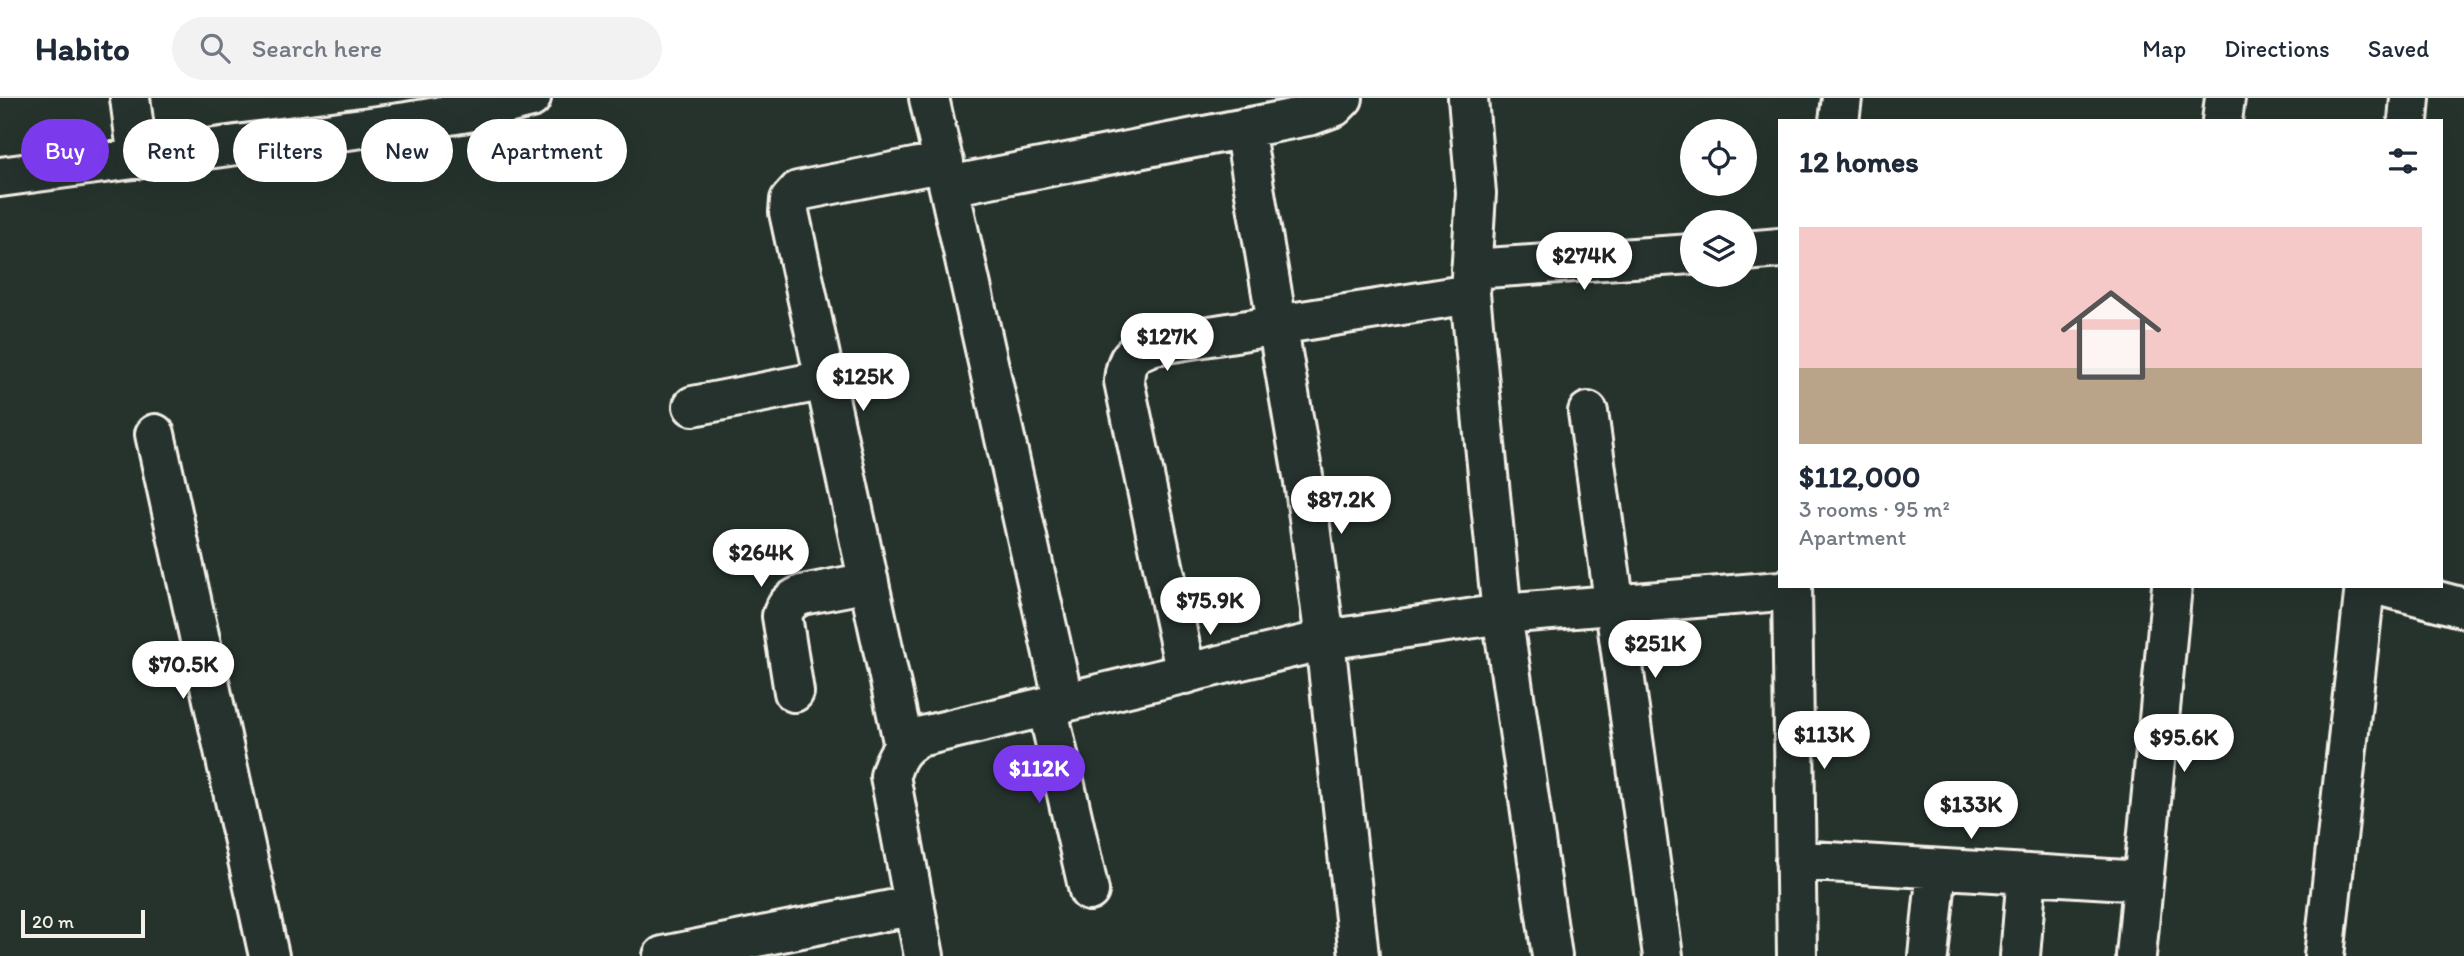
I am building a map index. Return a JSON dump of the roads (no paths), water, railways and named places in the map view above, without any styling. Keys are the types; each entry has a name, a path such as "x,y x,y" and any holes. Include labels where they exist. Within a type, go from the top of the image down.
{"street":[{"path":"130,98 133,119"},
{"path":"219,148 407,122 486,109 531,98"},
{"path":"929,98 1056,705 1089,891"},
{"path":"904,746 789,212 790,200 798,191 947,174 1312,116 1334,107 1343,98"},
{"path":"1468,98 1476,193 1471,282 1502,614 1552,956"},
{"path":"1839,119 1842,98"},
{"path":"2222,119 2225,98"},
{"path":"2408,119 2410,98"},
{"path":"1244,128 1305,488 1325,640 1359,956"},
{"path":"0,177 123,161"},
{"path":"1757,250 1778,248"},
{"path":"1186,674 1124,381 1126,363 1138,351 1154,345 1277,325 1471,282 1680,256"},
{"path":"693,406 826,380"},
{"path":"1588,412 1663,956"},
{"path":"155,434 269,956"},
{"path":"794,692 782,616 785,606 802,595 869,582"},
{"path":"924,956 890,776 894,759 904,746 919,737 1325,640 1502,614 1792,588 1797,956"},
{"path":"2136,956 2166,588"},
{"path":"2324,956 2365,588"},
{"path":"2389,588 2464,608"},
{"path":"1795,860 2143,881"},
{"path":"1928,956 1937,869"},
{"path":"2020,956 2027,874"},
{"path":"663,956 915,905"}]}
